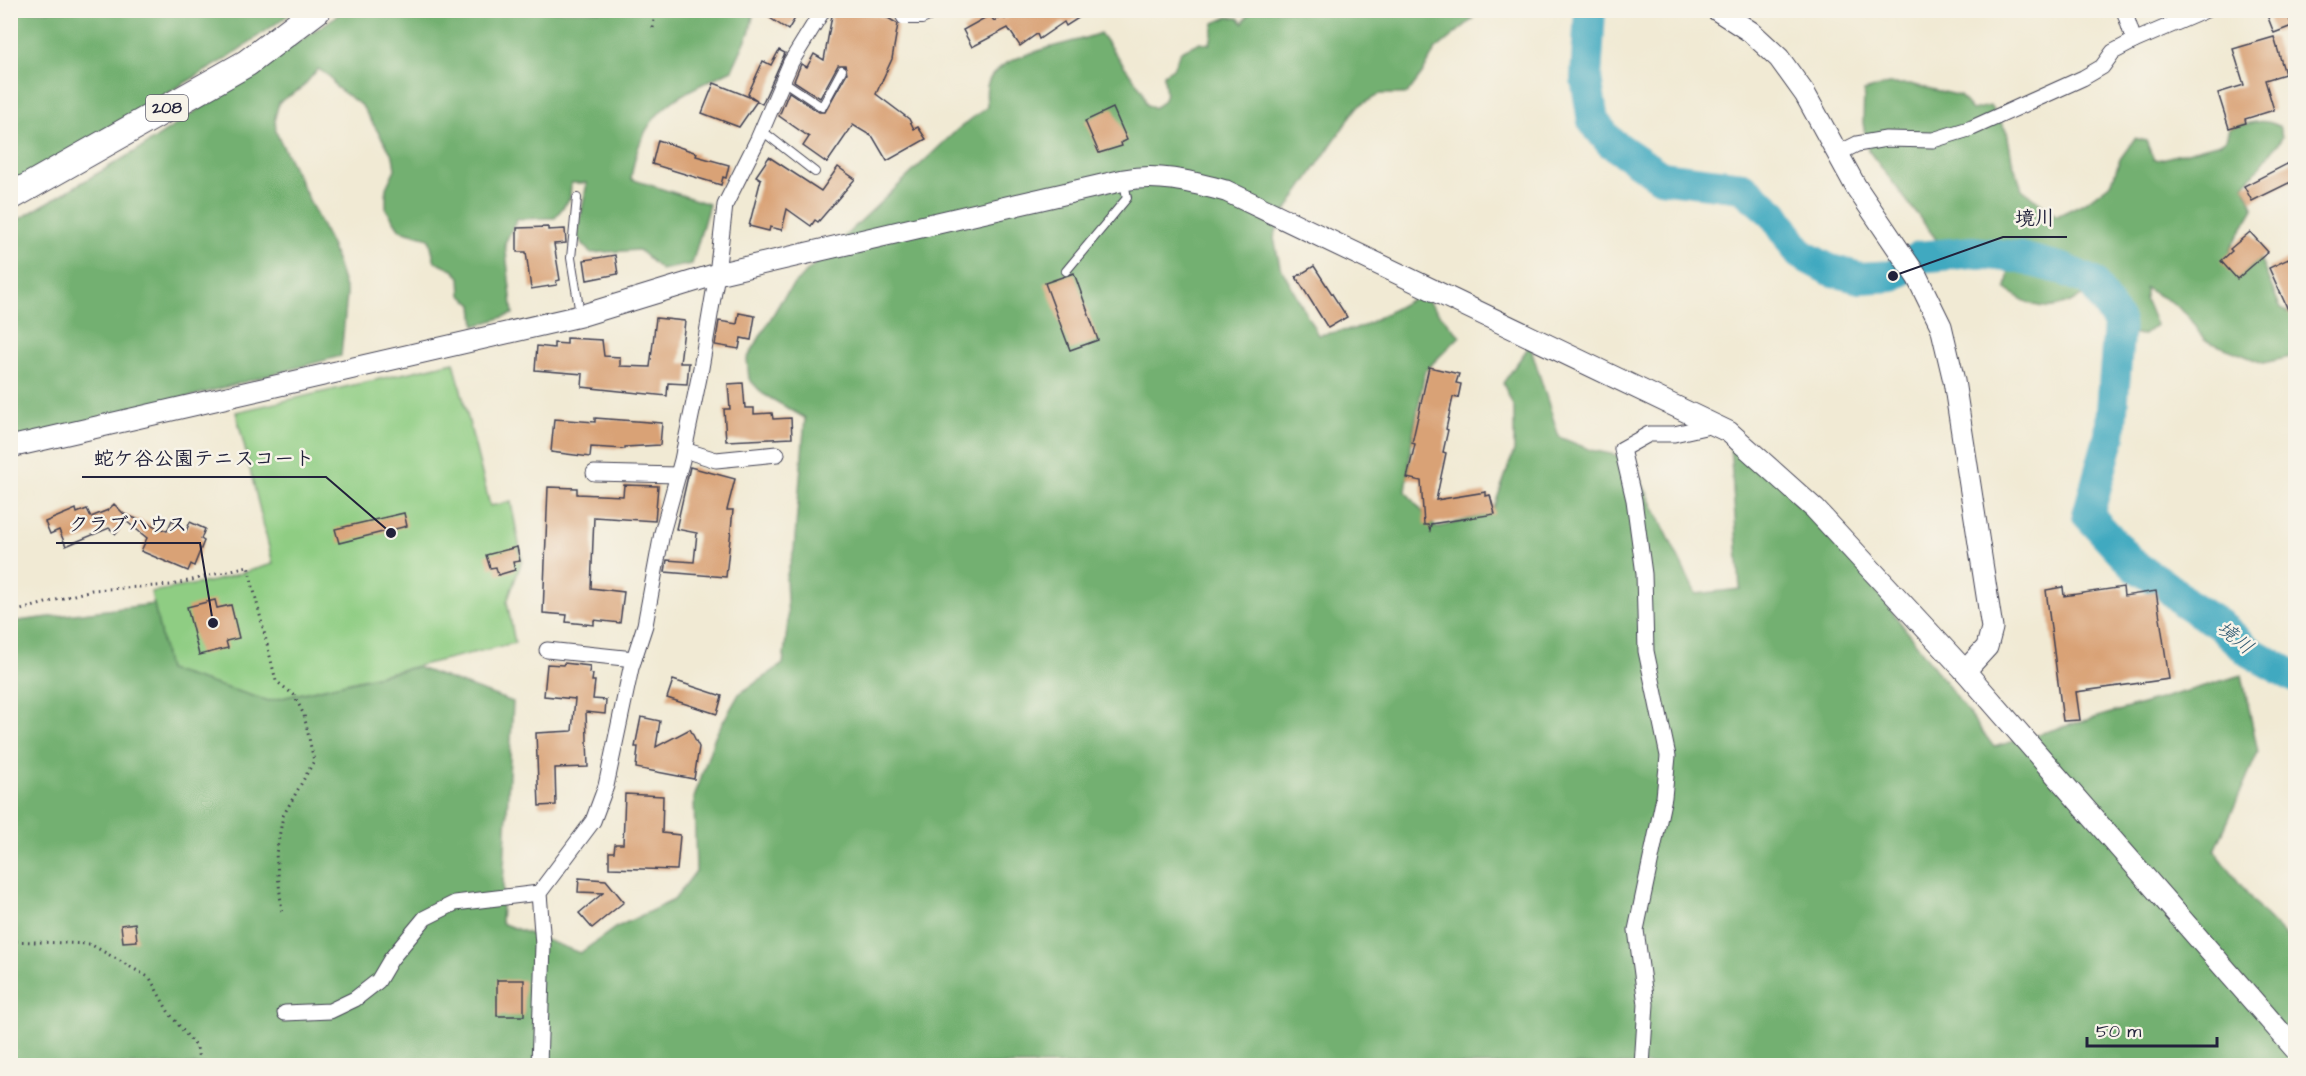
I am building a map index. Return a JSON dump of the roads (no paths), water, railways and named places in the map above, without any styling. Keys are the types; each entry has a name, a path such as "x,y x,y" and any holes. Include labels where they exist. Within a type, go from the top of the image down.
{"highway":[{"name":"208","path":"10,197 247,63 317,10"}],"street":[{"path":"539,1065 543,945 538,893 593,821 606,786 634,659 645,625 662,533 684,450 717,274 724,205 791,62 823,10"},
{"path":"1717,10 1751,32 1779,58 1805,94 1856,187 1911,269 1941,326 1954,381 1992,628 1987,647 1965,671"},
{"path":"2124,10 2134,41"},
{"path":"1839,153 1857,144 1886,140 1933,140 1972,128 2083,78 2102,67 2113,52 2206,10"},
{"path":"10,447 580,315 717,274 1124,180 1153,175 1226,191 1729,432 1815,509 1965,671 2295,1050"},
{"path":"1642,1065 1646,1004 1636,930 1664,797 1668,756 1646,651 1647,601 1644,574 1634,500 1622,449 1649,434 1674,434 1714,425"},
{"path":"684,450 716,460 777,454"},
{"path":"594,473 678,475"},
{"path":"547,650 634,659"},
{"path":"285,1013 330,1011 355,999 378,981 391,959 425,918 455,903 538,893"}],"lane":[{"path":"896,10 903,20 922,20 945,10"},
{"path":"2293,10 2295,20"},
{"path":"783,81 822,107 842,70"},
{"path":"761,130 815,172"},
{"path":"1066,271 1127,198 1124,180"},
{"path":"577,198 571,258 580,315"}],"waterway":[{"name":"境川","path":"1590,10 1586,78 1593,121 1610,142 1661,177 1742,187 1774,214 1800,254 1830,270 1860,278 1893,276 1919,257 1972,252 2017,257 2063,269 2092,282 2119,323 2110,435 2088,515 2135,566 2220,625 2250,652 2295,677"}],"place":[{"name":"境川","path":"1893,276"},
{"name":"蛇ケ谷公園テニスコート","path":"391,533"},
{"name":"クラブハウス","path":"213,623"}]}
